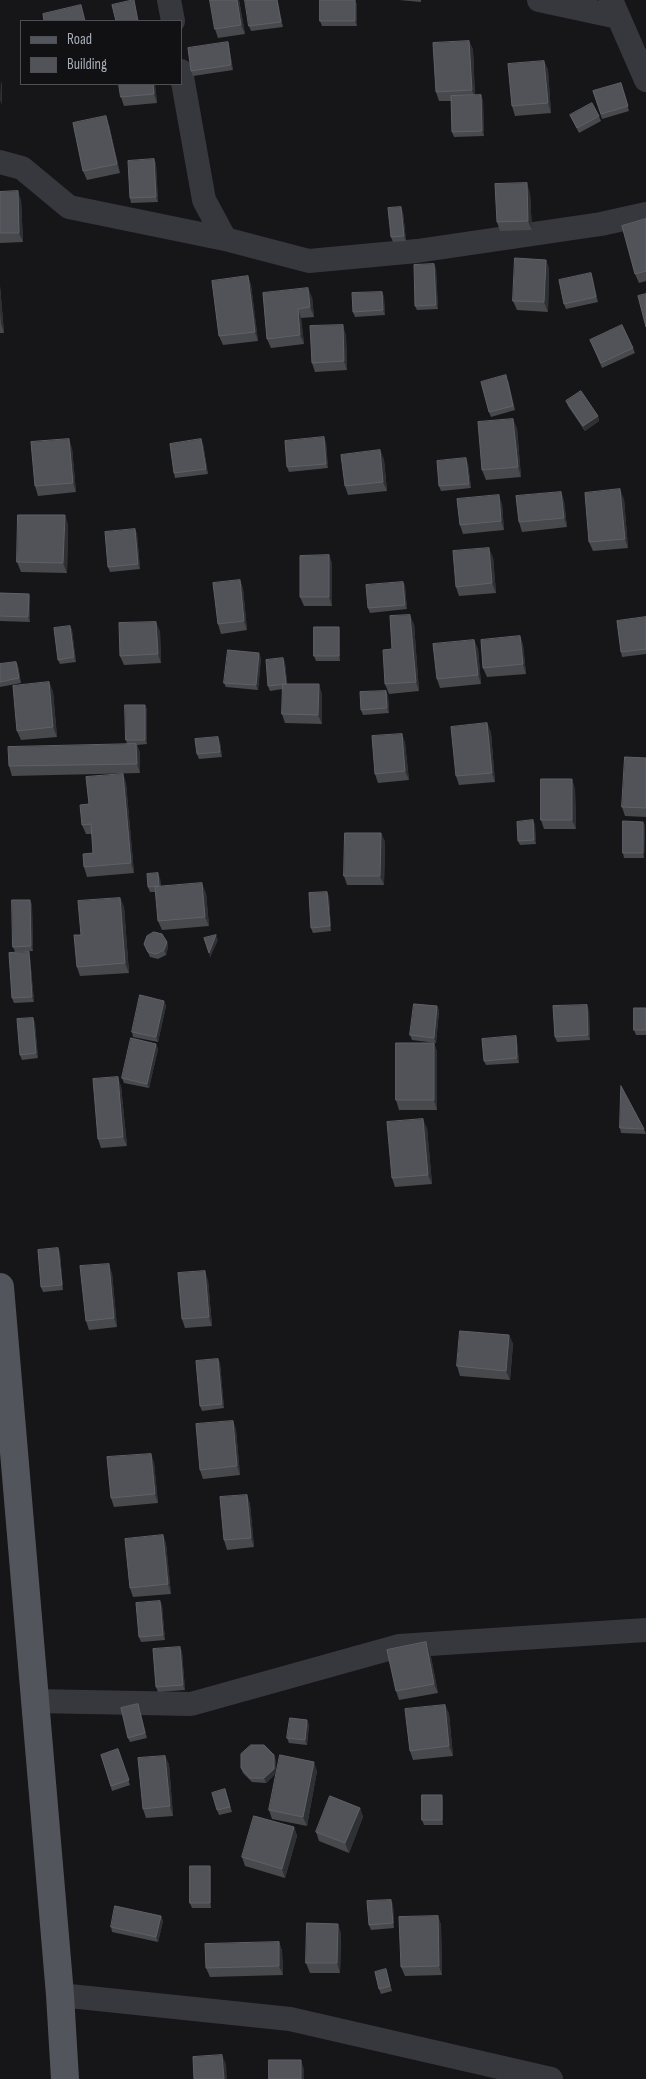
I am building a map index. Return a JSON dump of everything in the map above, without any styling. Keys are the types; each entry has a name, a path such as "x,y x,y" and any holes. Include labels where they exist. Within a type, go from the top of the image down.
{"main road":[{"path":"0,1287 60,1995 65,2079"}],"street":[{"path":"169,0 172,20"},
{"path":"539,0 615,8 646,80"},
{"path":"182,77 204,200 225,239"},
{"path":"0,162 22,168 69,207 225,239 309,261 417,251 601,224 646,214"},
{"path":"34,1701 191,1704 399,1646 646,1630"},
{"path":"60,1995 290,2019 549,2079"}],"building":[{"path":"134,0 138,20 116,20 112,5"},
{"path":"210,0 237,0 241,25 215,29"},
{"path":"245,0 277,0 281,22 249,26"},
{"path":"320,0 355,0 355,21 320,21"},
{"path":"81,5 85,20 44,20 43,14"},
{"path":"469,41 472,90 436,92 433,43"},
{"path":"228,42 231,65 191,71 188,48"},
{"path":"544,61 548,103 512,106 508,64"},
{"path":"621,83 628,106 601,114 593,91"},
{"path":"119,85 153,85 154,94 121,97"},
{"path":"481,95 482,131 452,132 451,96"},
{"path":"592,103 599,116 577,128 570,115"},
{"path":"106,116 117,164 83,171 73,123"},
{"path":"154,159 156,197 130,198 128,161"},
{"path":"527,183 528,221 497,222 495,184"},
{"path":"18,191 19,233 0,233 0,192"},
{"path":"401,207 404,236 391,237 388,208"},
{"path":"646,219 646,271 635,274 622,226"},
{"path":"515,258 546,260 544,302 513,301"},
{"path":"434,264 436,305 415,306 414,265"},
{"path":"591,273 596,297 564,304 559,280"},
{"path":"248,276 255,332 219,336 212,281"},
{"path":"308,288 310,307 298,309 300,335 267,339 263,293"},
{"path":"382,292 383,310 353,312 352,293"},
{"path":"646,294 646,327 638,296"},
{"path":"343,325 344,361 312,363 310,326"},
{"path":"622,325 633,348 601,363 590,340"},
{"path":"506,375 513,406 489,412 481,382"},
{"path":"581,391 598,416 583,426 566,401"},
{"path":"513,419 518,467 482,470 478,422"},
{"path":"324,437 326,464 287,467 285,441"},
{"path":"69,439 73,483 35,486 31,442"},
{"path":"201,439 206,469 174,473 170,444"},
{"path":"380,450 383,482 345,486 341,455"},
{"path":"466,458 469,484 439,486 437,461"},
{"path":"620,489 625,539 589,542 585,493"},
{"path":"561,492 564,518 519,522 516,496"},
{"path":"499,495 501,521 460,525 457,499"},
{"path":"18,515 65,515 63,563 17,562"},
{"path":"135,529 138,564 108,567 105,532"},
{"path":"489,548 492,583 456,587 453,551"},
{"path":"329,555 329,597 300,597 300,556"},
{"path":"240,580 244,621 218,624 213,583"},
{"path":"403,582 405,605 368,608 366,585"},
{"path":"0,593 29,594 28,617 0,616"},
{"path":"410,615 416,682 385,684 383,650 392,649 390,616"},
{"path":"646,617 646,649 621,652 617,621"},
{"path":"156,622 158,654 120,656 119,623"},
{"path":"70,626 74,657 58,660 54,628"},
{"path":"314,627 339,627 339,656 314,656"},
{"path":"520,636 523,664 483,668 481,640"},
{"path":"474,640 478,675 437,679 433,644"},
{"path":"228,650 259,653 256,685 224,683"},
{"path":"283,658 286,684 268,686 266,660"},
{"path":"16,662 19,678 0,682 0,664"},
{"path":"49,682 53,727 17,731 13,686"},
{"path":"283,684 319,684 318,715 282,714"},
{"path":"386,691 387,708 361,710 360,692"},
{"path":"125,705 145,705 145,740 126,740"},
{"path":"487,723 492,773 456,776 451,727"},
{"path":"402,734 405,771 375,774 372,736"},
{"path":"218,737 220,752 197,754 195,739"},
{"path":"136,744 137,764 9,766 8,747"},
{"path":"625,757 646,758 646,808 622,807"},
{"path":"123,774 131,863 84,867 83,854 93,853 91,824 82,825 80,805 89,804 86,777"},
{"path":"541,779 572,779 572,820 541,820"},
{"path":"533,820 534,840 518,841 517,822"},
{"path":"623,821 643,822 643,853 623,853"},
{"path":"345,833 381,833 380,876 344,876"},
{"path":"158,873 159,886 148,887 147,874"},
{"path":"202,883 205,917 158,921 155,887"},
{"path":"327,892 330,926 311,928 309,893"},
{"path":"120,898 125,963 77,967 74,935 81,935 78,901"},
{"path":"12,900 30,900 31,946 13,947"},
{"path":"154,932 162,934 167,942 164,950 156,954 148,952 144,944 147,936"},
{"path":"216,935 209,953 204,938"},
{"path":"29,952 32,997 12,998 9,953"},
{"path":"140,995 164,1001 156,1037 132,1032"},
{"path":"414,1004 437,1006 434,1038 410,1035"},
{"path":"587,1005 588,1035 555,1037 553,1006"},
{"path":"634,1008 646,1008 646,1030 634,1030"},
{"path":"33,1018 36,1053 20,1055 17,1019"},
{"path":"516,1036 517,1058 484,1061 482,1039"},
{"path":"131,1038 156,1044 147,1084 122,1078"},
{"path":"396,1043 434,1043 434,1100 396,1100"},
{"path":"118,1077 123,1137 98,1139 93,1079"},
{"path":"621,1086 644,1129 620,1128"},
{"path":"423,1119 428,1175 392,1178 387,1122"},
{"path":"58,1248 62,1285 41,1287 38,1250"},
{"path":"109,1264 114,1318 86,1321 80,1266"},
{"path":"205,1271 209,1317 182,1319 178,1273"},
{"path":"460,1331 509,1335 506,1371 457,1366"},
{"path":"218,1359 222,1404 200,1406 196,1361"},
{"path":"233,1421 237,1466 200,1470 196,1424"},
{"path":"151,1454 155,1494 111,1498 107,1457"},
{"path":"247,1495 251,1538 224,1540 220,1497"},
{"path":"163,1535 168,1584 130,1588 125,1539"},
{"path":"160,1601 163,1635 139,1637 136,1603"},
{"path":"426,1642 434,1684 396,1691 387,1650"},
{"path":"180,1647 183,1685 156,1687 153,1649"},
{"path":"138,1704 145,1733 128,1738 121,1708"},
{"path":"445,1705 449,1746 410,1751 405,1709"},
{"path":"290,1718 307,1720 305,1740 287,1738"},
{"path":"251,1745 264,1745 274,1755 274,1769 264,1778 250,1778 241,1768 241,1754"},
{"path":"118,1749 129,1780 111,1786 101,1755"},
{"path":"280,1755 314,1762 303,1817 269,1810"},
{"path":"165,1756 170,1806 143,1809 138,1758"},
{"path":"225,1789 230,1807 217,1810 212,1793"},
{"path":"422,1795 442,1795 442,1820 422,1820"},
{"path":"330,1796 360,1808 345,1843 316,1832"},
{"path":"254,1816 294,1827 282,1869 242,1857"},
{"path":"190,1866 210,1866 210,1903 190,1903"},
{"path":"391,1900 393,1923 369,1925 367,1901"},
{"path":"115,1906 161,1916 156,1937 111,1927"},
{"path":"438,1916 439,1966 401,1967 399,1917"},
{"path":"307,1923 338,1924 337,1963 306,1963"},
{"path":"279,1942 279,1966 206,1968 205,1944"},
{"path":"386,1969 390,1986 379,1989 375,1972"},
{"path":"222,2055 224,2079 194,2079 193,2057"},
{"path":"269,2060 301,2060 301,2079 269,2079"}]}
